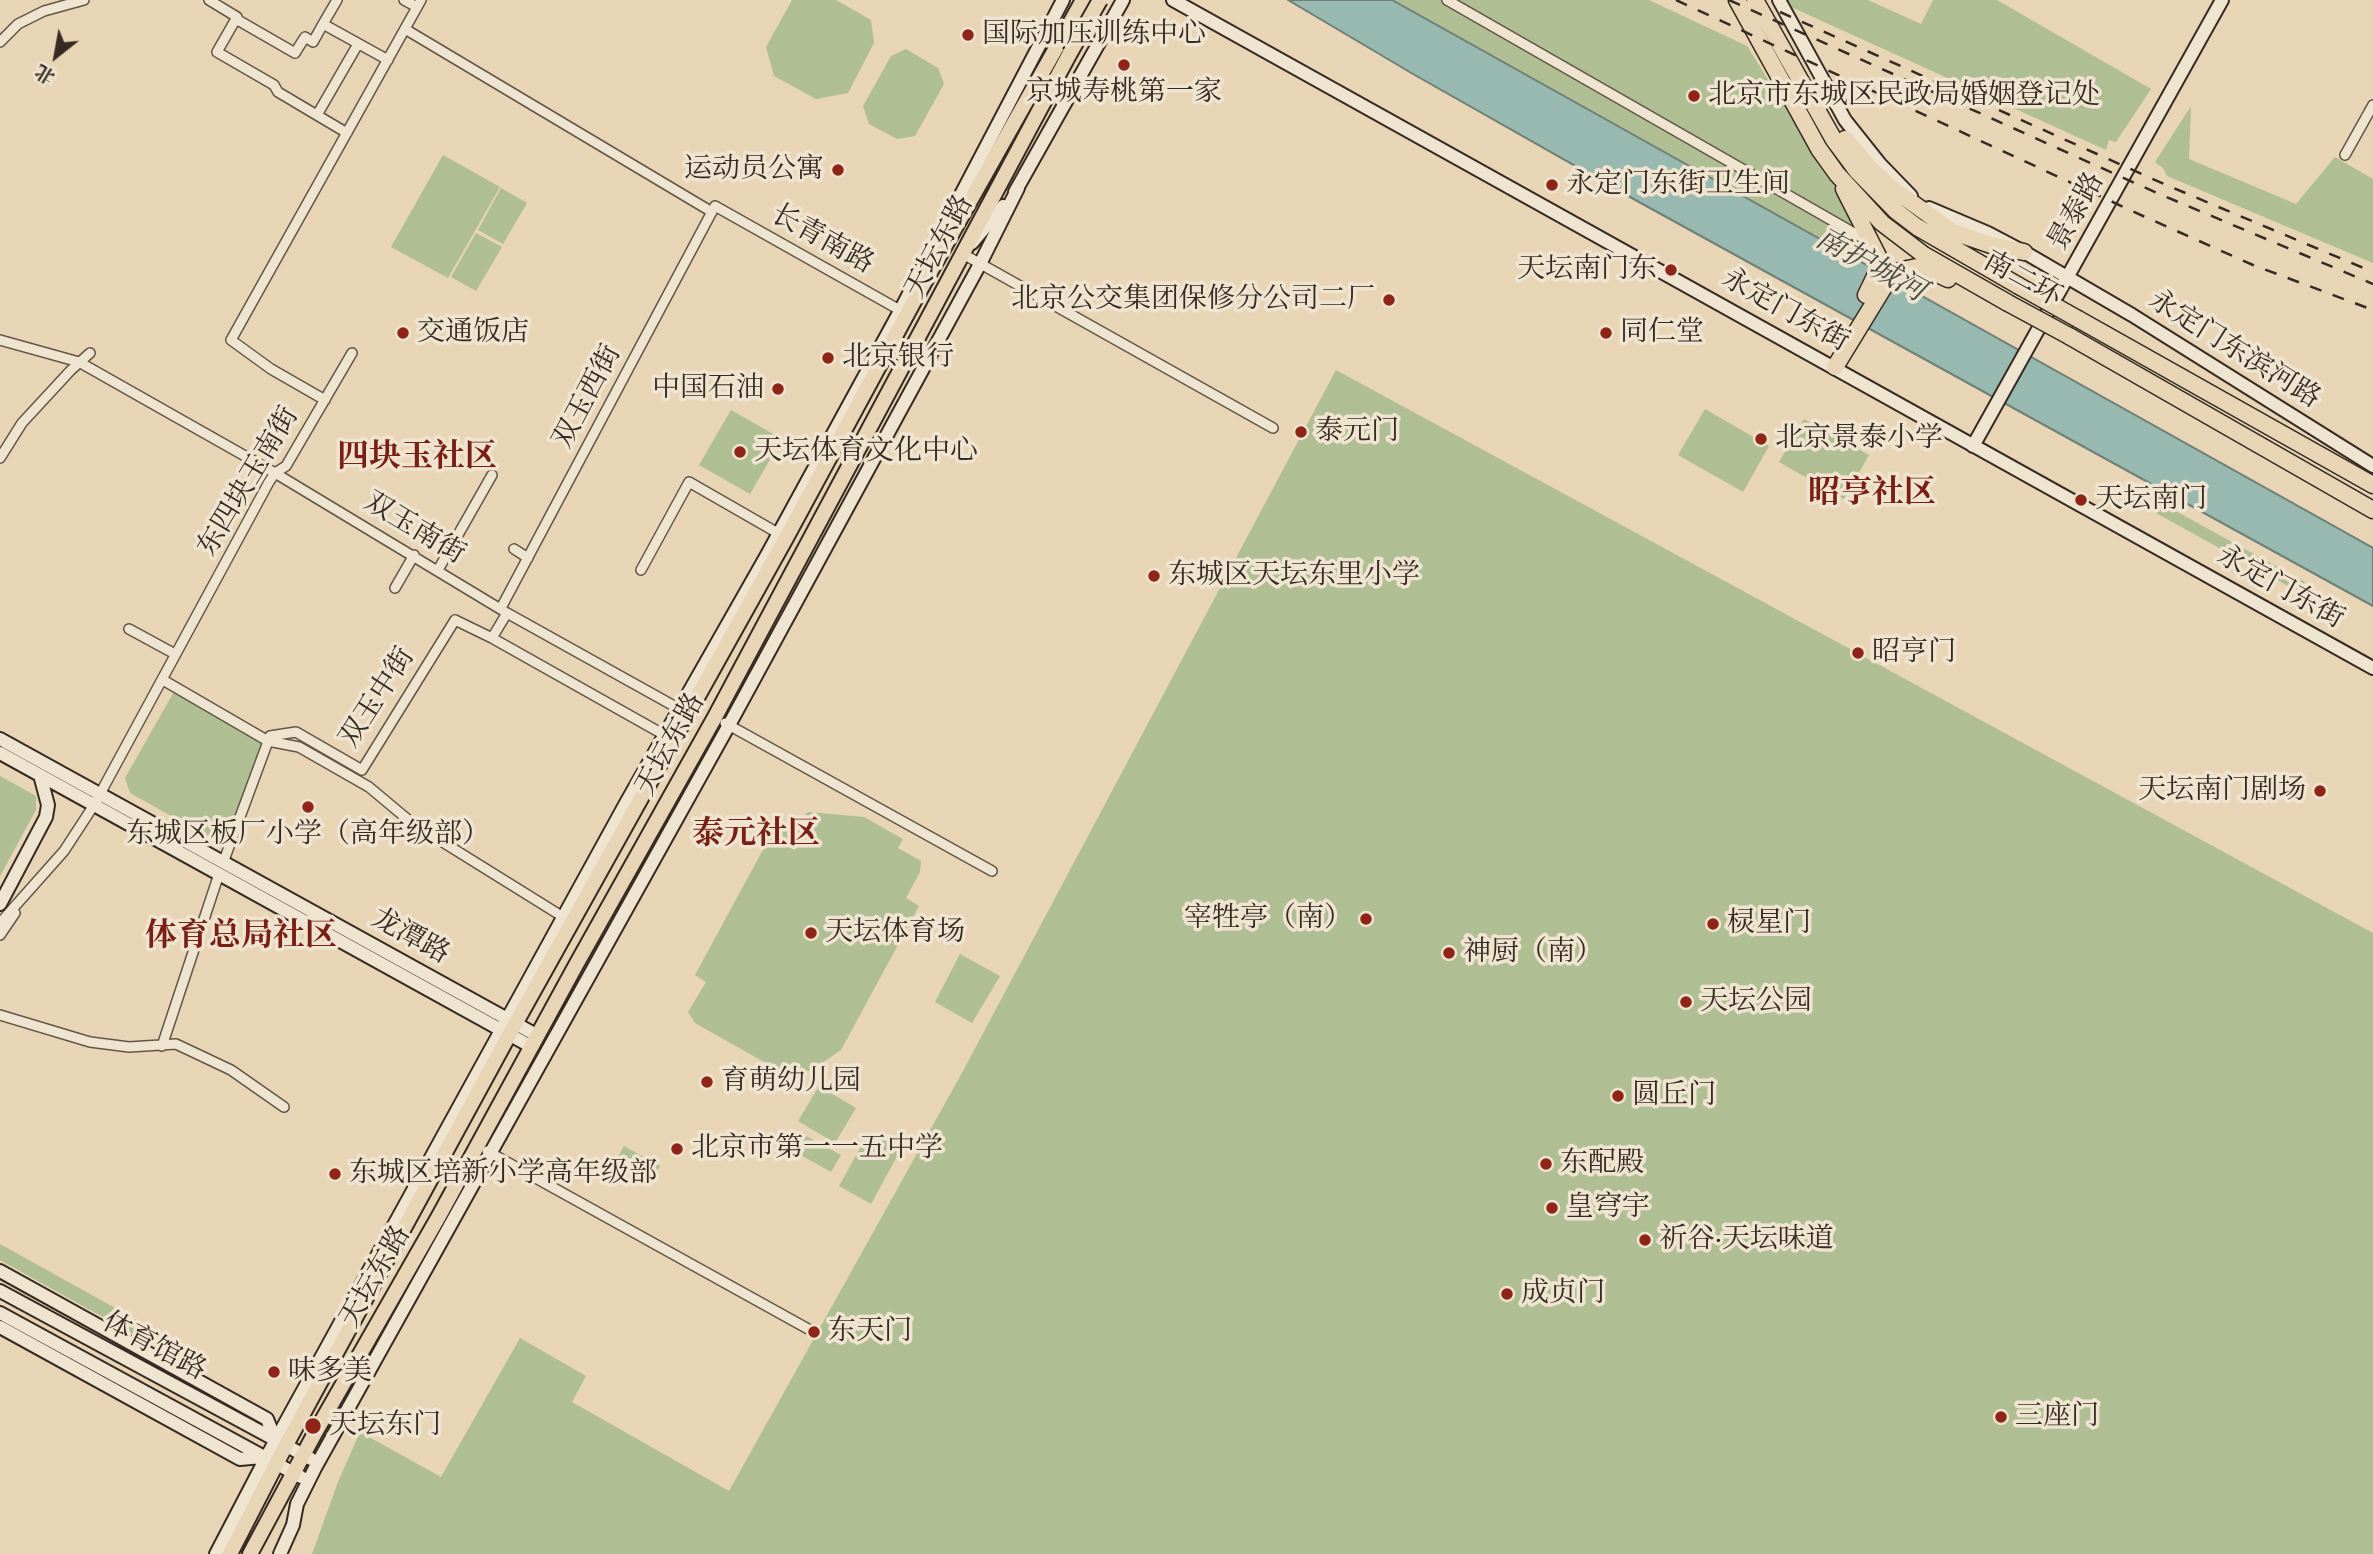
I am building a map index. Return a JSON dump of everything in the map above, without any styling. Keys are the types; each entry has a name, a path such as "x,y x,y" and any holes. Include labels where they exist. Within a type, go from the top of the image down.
{"highway":[{"name":"南二环","path":"1737,0 1813,138 1837,174 1882,223 1924,255 2373,510"},
{"name":"南二环","path":"1755,0 1834,140 1857,171 1896,211 1966,257 2373,485"},
{"path":"1812,100 1868,166 1890,187 1924,212 1953,232 1991,245 2024,252"},
{"path":"1831,365 1875,281 1879,268 1876,250 1837,174"},
{"path":"1846,339 1890,277 1902,270 1917,267 1929,270 2008,303"}],"main road":[{"path":"1064,49 1083,0"},
{"path":"1064,49 1100,0"},
{"name":"天坛东路","path":"250,1554 303,1455 484,1150 535,1042 715,717 963,254 1064,49"},
{"name":"天坛东路","path":"230,1554 271,1460 567,919 783,536 904,313 1064,49"}],"street":[{"path":"0,41 18,23 44,11 84,0"},
{"path":"209,0 295,53 305,37 313,42 337,0"},
{"path":"404,0 419,4"},
{"path":"904,313 956,203 1063,0"},
{"path":"1090,0 1116,14"},
{"path":"280,1554 293,1525 297,1504 484,1150 729,725 980,264 1018,188 1123,0"},
{"name":"永定门东街","path":"1173,0 2373,668"},
{"path":"1447,0 1876,250"},
{"path":"1780,0 1839,110 1880,164 1907,192 1928,208 1988,233 2024,252"},
{"name":"景泰路","path":"1973,446 2222,0"},
{"name":"东四块玉南街","path":"34,886 64,851 97,800 275,473 286,466 325,400 271,369 231,340 419,4"},
{"path":"236,19 217,52 274,85 278,92 347,133"},
{"path":"324,24 388,60"},
{"name":"长青南路","path":"405,29 714,209 904,313"},
{"path":"317,115 358,44"},
{"path":"2345,155 2373,105"},
{"path":"1018,188 963,254 1273,428"},
{"path":"939,259 956,203"},
{"name":"双玉西街","path":"504,610 528,558 714,209"},
{"name":"永定门东滨河路","path":"2024,252 2132,315 2373,466"},
{"name":"双玉南街","path":"0,340 79,362 275,473 504,610 683,712"},
{"path":"0,458 22,423 90,353"},
{"path":"325,400 352,354"},
{"path":"438,570 492,475"},
{"path":"641,570 689,482 783,536"},
{"path":"514,550 528,558"},
{"path":"395,588 414,555"},
{"path":"504,610 492,638 668,737"},
{"name":"双玉中街","path":"268,741 270,736 296,732 362,770 455,620 492,638"},
{"path":"130,629 175,654"},
{"path":"163,680 268,741 299,747 369,787 412,823 567,919"},
{"path":"715,717 992,871"},
{"name":"龙潭路","path":"0,739 97,800 535,1042"},
{"path":"162,1046 221,868 268,741"},
{"name":"龙潭路","path":"0,753 40,775 97,800"},
{"path":"0,904 46,817 48,805 40,775"},
{"path":"0,923 34,886"},
{"path":"0,935 34,886"},
{"path":"0,1016 89,1042 129,1047 176,1044 231,1070 284,1107"},
{"path":"484,1150 810,1330"},
{"path":"0,1271 267,1419 281,1442 318,1463"},
{"name":"体育馆路","path":"0,1291 281,1442"},
{"name":"体育馆路","path":"0,1313 309,1481"},
{"path":"0,1327 240,1459 253,1457 271,1460"},
{"name":"天坛东路","path":"216,1554 271,1460"}],"green space":[{"path":"792,0 836,0 871,20 874,43 848,93 816,99 774,76 766,47"},
{"path":"1392,0 1649,0 1747,46 1864,232 1871,269"},
{"path":"1788,0 1868,0 1921,24 1933,0 1997,0 2151,89 2116,142 2109,140 2106,150 1791,7"},
{"path":"906,49 938,68 944,84 915,136 897,139 869,124 863,106 891,56"},
{"path":"2191,106 2189,159 2296,204 2335,157 2373,179 2373,263 2167,176 2163,168 2155,162"},
{"path":"443,155 500,187 448,278 391,247"},
{"path":"501,188 527,203 503,244 478,230"},
{"path":"476,233 502,247 476,291 451,277"},
{"name":"天坛公园","path":"1336,370 2373,933 2373,1554 312,1554 338,1482 360,1432 441,1477 520,1338 586,1376 572,1402 729,1491 963,1071"},
{"path":"1705,409 1769,446 1743,492 1678,455"},
{"name":"天坛体育文化中心","path":"731,410 782,439 750,494 699,465"},
{"path":"1804,419 1869,455 1844,499 1779,462"},
{"path":"2161,503 2305,582 2299,592 2156,513"},
{"path":"175,690 258,739 262,745 225,846 130,793 125,778"},
{"path":"0,776 36,796 36,810 0,876"},
{"name":"天坛体育场","path":"808,812 864,817 903,839 898,848 921,861 920,872 906,898 919,906 841,1050 812,1070 794,1074 780,1071 695,1023 688,1012 706,982 695,975 778,822 790,829"},
{"path":"960,954 1000,976 972,1023 935,1002"},
{"path":"819,1086 856,1108 835,1143 798,1121"},
{"path":"869,1132 901,1149 871,1204 839,1186"},
{"path":"806,1136 841,1155 831,1172 797,1153"},
{"path":"624,1146 660,1166 650,1184 614,1165"},
{"path":"0,1244 144,1324 137,1336 0,1260"}],"water":[{"name":"南护城河","path":"1288,0 1392,0 2373,548 2373,606 1639,202"}],"railway":[{"path":"1676,0 2253,265 2373,310"},
{"path":"1729,0 2157,193 2373,284"},
{"path":"1780,12 2164,184 2373,272"}],"place":[{"name":"国际加压训练中心","path":"968,35"},
{"name":"京城寿桃第一家","path":"1124,65"},
{"name":"北京市东城区民政局婚姻登记处","path":"1694,96"},
{"name":"运动员公寓","path":"838,170"},
{"name":"永定门东街卫生间","path":"1552,185"},
{"name":"天坛南门东","path":"1671,270"},
{"name":"北京公交集团保修分公司二厂","path":"1389,300"},
{"name":"交通饭店","path":"403,333"},
{"name":"同仁堂","path":"1606,333"},
{"name":"北京银行","path":"828,358"},
{"name":"中国石油","path":"778,389"},
{"name":"泰元门","path":"1301,432"},
{"name":"北京景泰小学","path":"1761,439"},
{"name":"天坛体育文化中心","path":"740,452"},
{"name":"天坛南门","path":"2081,500"},
{"name":"东城区天坛东里小学","path":"1154,576"},
{"name":"昭亨门","path":"1858,653"},
{"name":"天坛南门剧场","path":"2320,791"},
{"name":"东城区板厂小学（高年级部）","path":"308,807"},
{"name":"宰牲亭（南）","path":"1366,919"},
{"name":"棂星门","path":"1713,924"},
{"name":"天坛体育场","path":"811,933"},
{"name":"神厨（南）","path":"1449,953"},
{"name":"天坛公园","path":"1686,1002"},
{"name":"育萌幼儿园","path":"707,1082"},
{"name":"圆丘门","path":"1618,1096"},
{"name":"北京市第一一五中学","path":"677,1149"},
{"name":"东配殿","path":"1546,1164"},
{"name":"东城区培新小学高年级部","path":"335,1174"},
{"name":"皇穹宇","path":"1552,1208"},
{"name":"祈谷·天坛味道","path":"1645,1240"},
{"name":"成贞门","path":"1507,1294"},
{"name":"东天门","path":"814,1332"},
{"name":"味多美","path":"274,1372"},
{"name":"三座门","path":"2001,1417"},
{"name":"天坛东门","path":"313,1426"}],"district":[{"name":"四块玉社区","path":"417,458"},
{"name":"昭亨社区","path":"1872,494"},
{"name":"泰元社区","path":"756,835"},
{"name":"体育总局社区","path":"241,937"}]}
